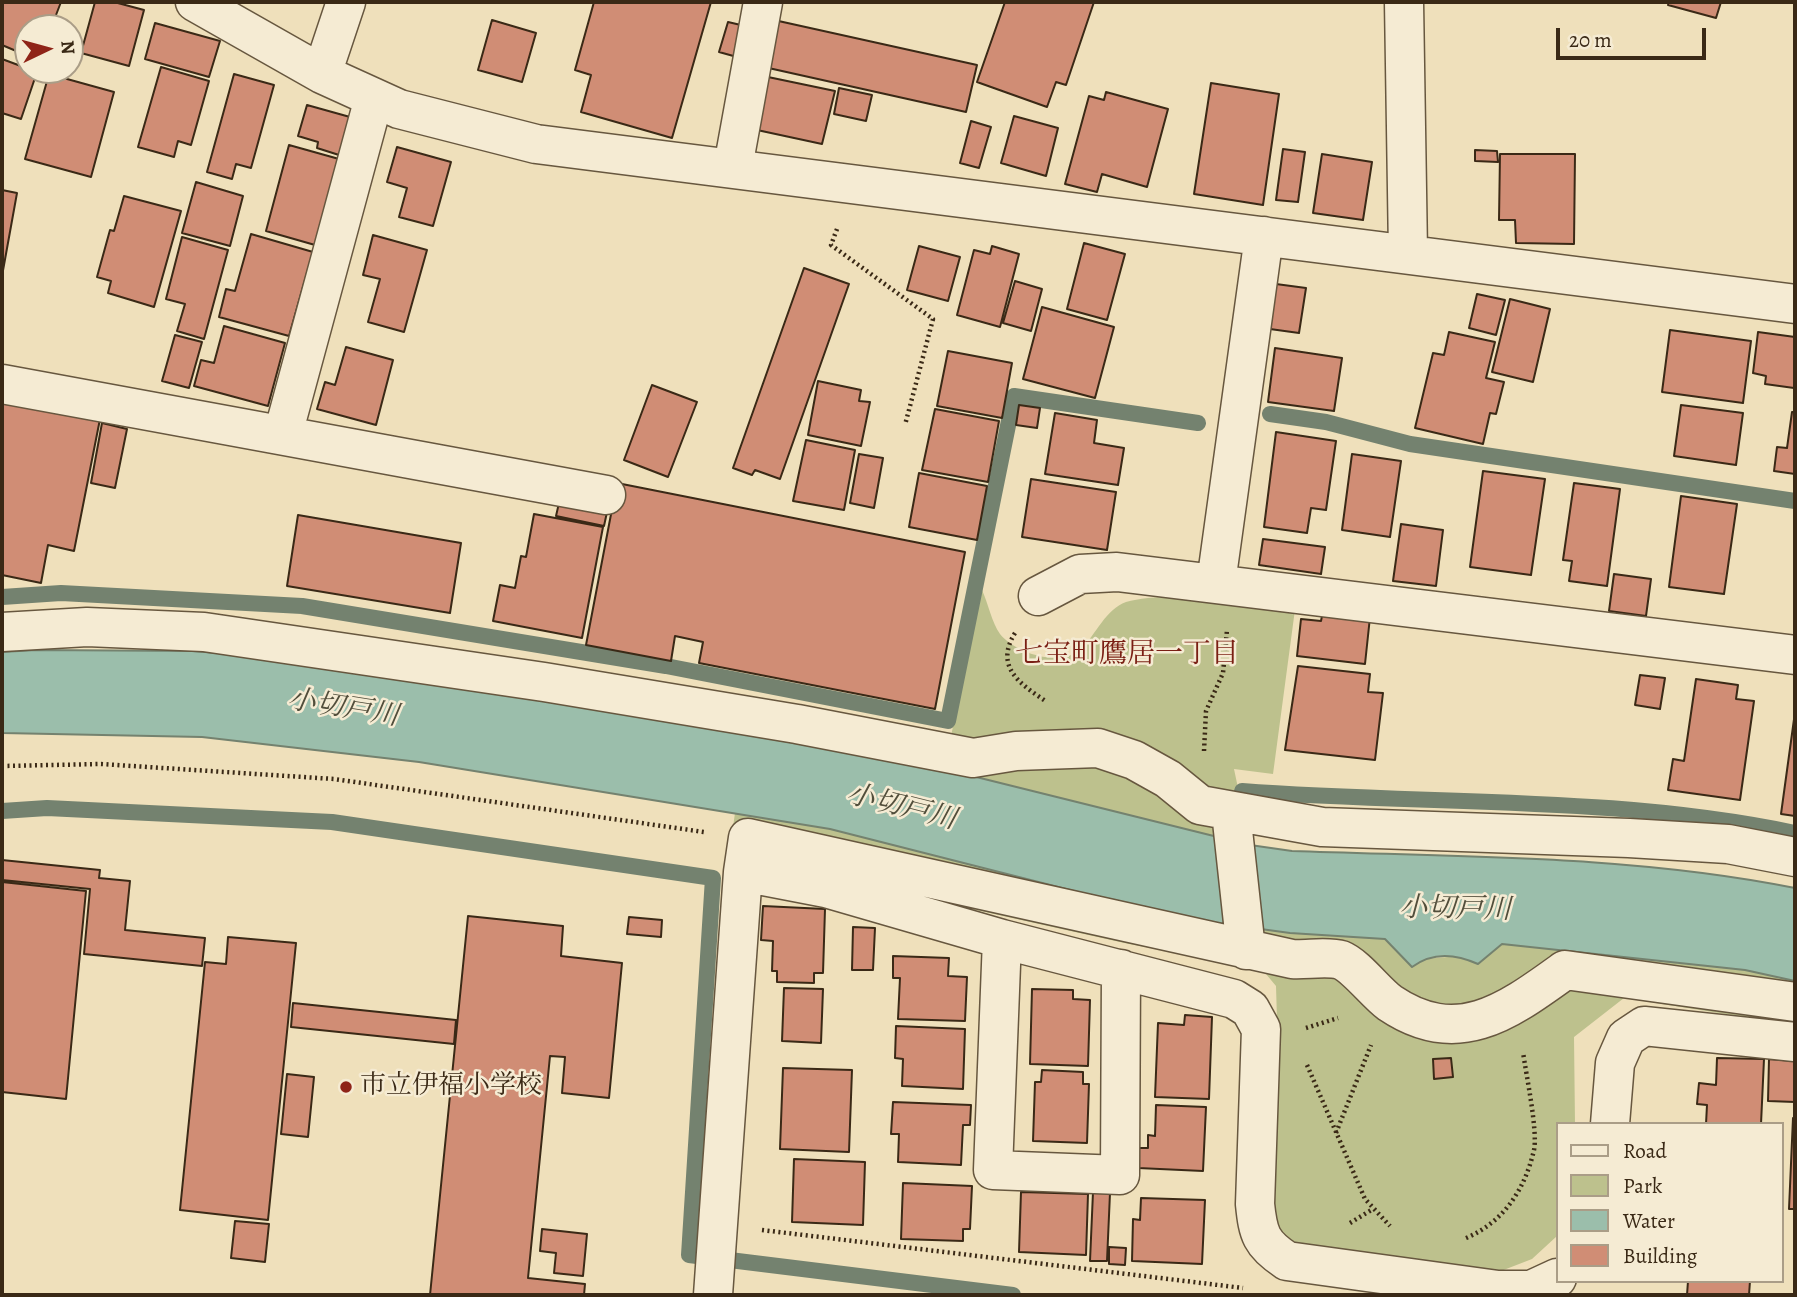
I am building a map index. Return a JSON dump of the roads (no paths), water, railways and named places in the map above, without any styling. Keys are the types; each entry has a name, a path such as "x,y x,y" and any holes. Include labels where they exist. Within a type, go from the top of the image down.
{"street":[{"path":"195,2 322,74 399,109 536,144 1795,303"},
{"path":"322,74 345,2"},
{"path":"733,167 763,2"},
{"path":"1404,2 1408,253"},
{"path":"283,434 374,98"},
{"path":"1224,584 1264,236"},
{"path":"2,384 606,495"},
{"path":"1038,596 1080,574 1117,572 1795,655"},
{"path":"2,632 87,627 204,632 584,689 797,724 974,758 1016,751 1098,748 1134,760 1168,779 1200,805 1231,816 1322,827 1641,838 1728,844 1795,857"},
{"path":"1231,816 1246,944"},
{"path":"745,855 1246,944 1292,959 1341,961 1388,1001 1416,1019 1454,1025 1491,1018 1517,1005 1565,970 1795,1002"},
{"path":"745,855 825,888 1002,939 1234,999 1250,1009 1261,1029 1255,1204 1257,1227 1267,1248 1287,1261 1498,1290 1531,1290 1556,1278"},
{"path":"713,1290 745,855"},
{"path":"1002,939 993,1170 1120,1175 1121,969"},
{"path":"1610,1122 1615,1063 1626,1038 1644,1026 1795,1042"}],"water":[{"name":"小切戸川","path":"193,651 278,658 429,679 944,769 1250,845 1292,851 1608,863 1733,877 1795,888 1795,981 1745,970 1502,944 1478,964 1444,956 1428,959 1412,967 1385,939 1290,933 1180,918 830,829 419,762 202,737 2,733 2,652"}],"waterway":[{"path":"2,597 61,593 302,606 666,666 948,721 1014,396 1198,423"},
{"path":"1270,414 1326,422 1410,444 1795,501"},
{"path":"1242,791 1658,812 1795,833"},
{"path":"2,811 47,808 332,822 713,878 689,1255 1013,1295"}],"place":[{"name":"市立伊福小学校","path":"346,1087"}],"district":[{"name":"七宝町鷹居一丁目","path":"1127,655"}]}
